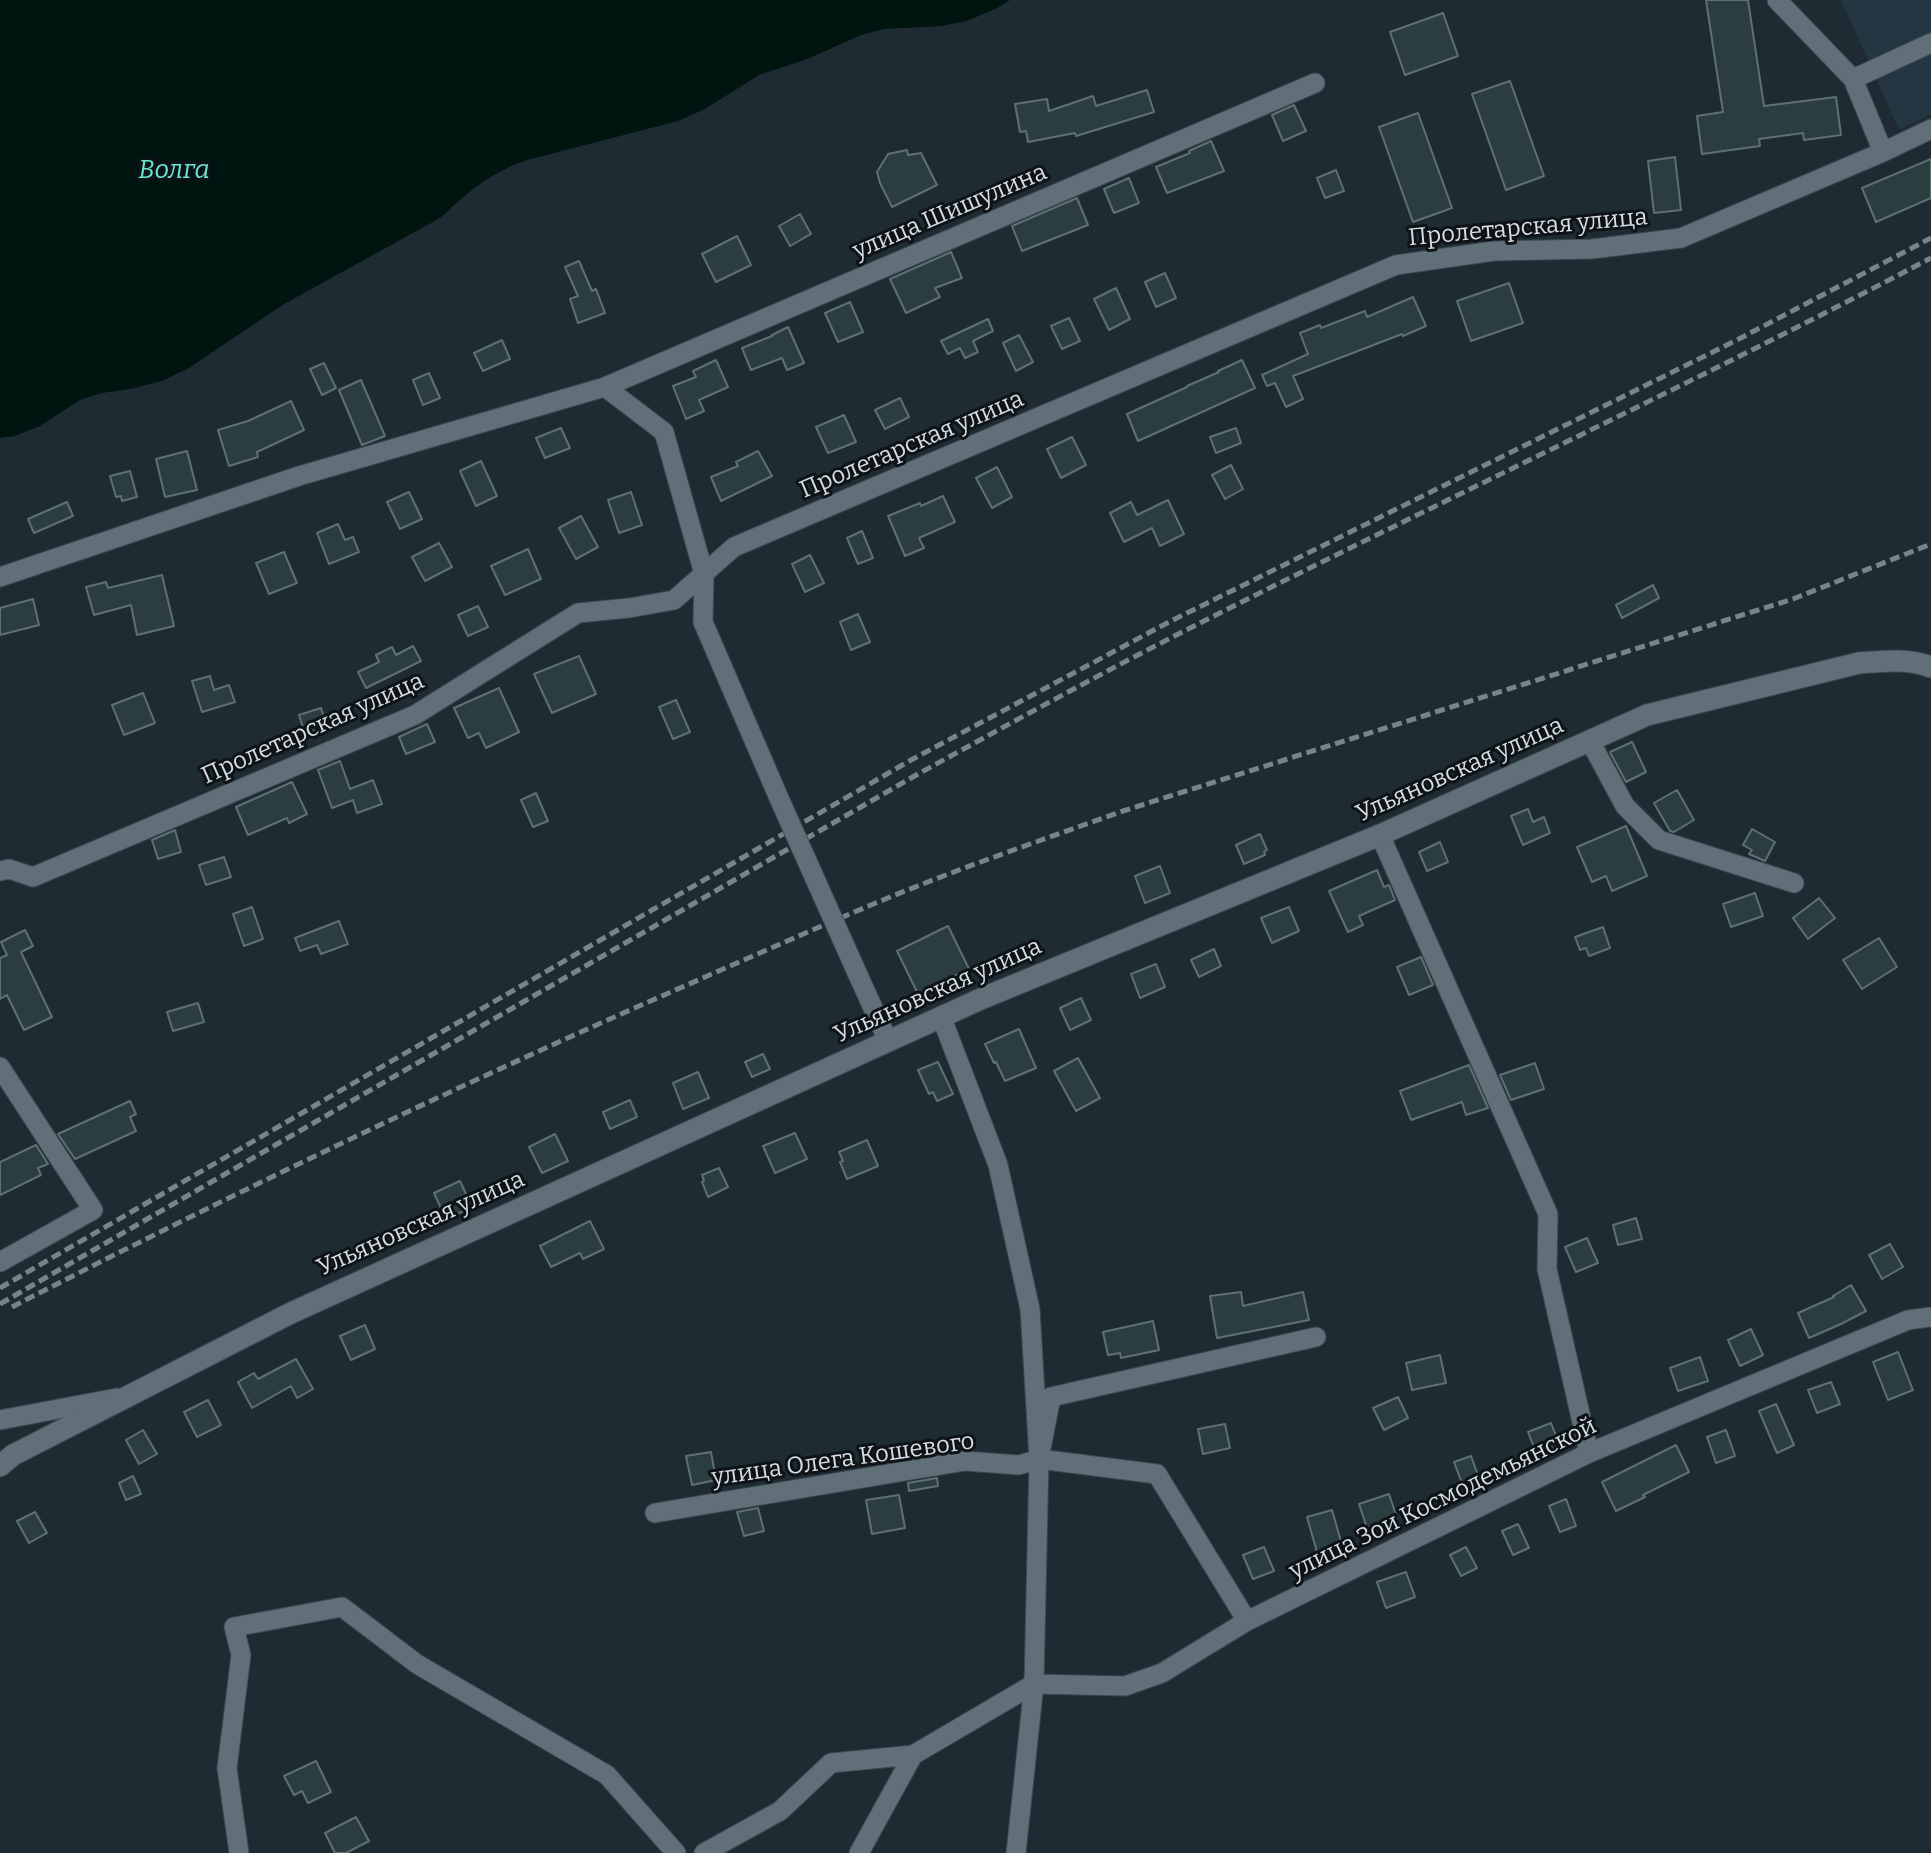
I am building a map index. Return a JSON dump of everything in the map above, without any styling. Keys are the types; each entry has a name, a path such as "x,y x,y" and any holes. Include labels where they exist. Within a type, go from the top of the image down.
{"main road":[{"name":"Ульяновская улица","path":"0,1466 13,1455 291,1313 940,1016 1380,835 1647,715 1859,663 1895,661 1931,667"}],"street":[{"path":"1777,0 1853,79 1883,152"},
{"path":"1853,79 1931,43"},
{"name":"улица Шишулина","path":"0,577 299,477 605,387 1315,83"},
{"name":"Пролетарская улица","path":"0,871 9,869 33,877 415,715 578,613 674,600 734,547 1396,265 1494,251 1592,249 1681,238 1931,129"},
{"path":"605,387 664,432 704,574 703,622 888,1041"},
{"path":"1590,741 1625,806 1659,840 1794,883"},
{"path":"1380,835 1548,1214 1547,1269 1589,1453"},
{"path":"940,1016 998,1166 1030,1309 1039,1459 1034,1684 1016,1853"},
{"path":"0,1067 93,1210 0,1262"},
{"name":"улица Зои Космодемьянской","path":"1034,1684 1125,1686 1161,1673 1247,1621 1589,1453 1908,1320 1931,1317"},
{"path":"1039,1459 1051,1398 1316,1337"},
{"path":"0,1420 131,1395"},
{"path":"1039,1459 1157,1474 1247,1621"},
{"name":"улица Олега Кошевого","path":"655,1513 965,1461 1019,1465 1039,1459"},
{"path":"239,1853 227,1768 242,1655 234,1627 342,1607 416,1664 607,1775 676,1853"},
{"path":"704,1853 780,1811 831,1763 914,1755 1034,1684"},
{"path":"859,1853 914,1755"}],"shaded area":[{"path":"1841,0 1931,0 1931,114 1899,130"}],"water":[{"name":"Волга","path":"0,0 1010,0 967,21 941,26 884,29 861,35 805,60 759,75 705,109 678,121 514,165 481,183 442,217 284,304 189,368 162,381 80,400 40,426 15,436 0,438"}],"building":[{"path":"1706,0 1748,0 1764,106 1836,97 1841,135 1804,140 1803,133 1759,139 1760,146 1702,154 1697,116 1723,112"},
{"path":"1443,13 1458,56 1405,75 1390,32"},
{"path":"1510,81 1544,176 1506,190 1472,94"},
{"path":"1147,90 1154,112 1076,136 1075,133 1028,142 1026,131 1020,132 1015,104 1047,99 1049,111 1093,96 1096,106"},
{"path":"1294,105 1306,131 1283,141 1272,115"},
{"path":"1418,113 1452,208 1413,222 1379,127"},
{"path":"1211,141 1224,171 1167,193 1156,167"},
{"path":"907,150 908,155 921,153 937,185 892,207 877,172 888,154"},
{"path":"1675,157 1681,210 1654,213 1648,161"},
{"path":"1931,159 1931,198 1876,222 1862,188"},
{"path":"1336,170 1344,191 1325,198 1317,178"},
{"path":"1129,178 1139,203 1114,213 1104,189"},
{"path":"1077,198 1088,225 1022,251 1012,226"},
{"path":"800,214 811,234 790,246 779,226"},
{"path":"737,236 751,265 716,282 702,254"},
{"path":"951,252 962,278 935,288 940,297 906,313 890,279"},
{"path":"579,261 592,291 596,289 605,313 578,323 570,299 578,296 565,267"},
{"path":"1165,273 1176,298 1156,307 1145,282"},
{"path":"1509,283 1523,323 1471,341 1457,301"},
{"path":"1116,288 1130,319 1109,330 1094,299"},
{"path":"1413,297 1426,326 1293,376 1303,399 1286,407 1275,383 1267,386 1262,375 1308,354 1300,333 1365,311 1367,317"},
{"path":"850,302 863,332 838,342 825,313"},
{"path":"1069,318 1080,341 1062,349 1051,326"},
{"path":"988,319 993,331 973,341 978,352 965,358 960,348 948,354 941,341"},
{"path":"788,327 804,363 787,370 782,358 751,370 742,348"},
{"path":"1019,335 1033,362 1016,371 1003,343"},
{"path":"502,340 510,359 483,371 474,353"},
{"path":"716,360 728,387 699,400 704,411 686,419 673,386 696,377 693,371"},
{"path":"1242,360 1255,388 1138,441 1127,414"},
{"path":"324,363 336,388 322,395 310,369"},
{"path":"429,373 440,398 423,405 413,380"},
{"path":"361,380 385,436 362,445 339,390"},
{"path":"900,398 909,417 885,429 875,410"},
{"path":"291,401 304,430 257,452 258,457 229,466 218,430 248,421"},
{"path":"844,415 856,442 828,453 816,427"},
{"path":"561,428 570,448 545,458 536,438"},
{"path":"1236,428 1241,443 1216,453 1210,437"},
{"path":"1072,437 1086,465 1061,478 1047,449"},
{"path":"187,451 197,490 165,497 156,459"},
{"path":"758,451 772,476 721,501 711,477 738,466 736,462"},
{"path":"481,461 497,496 476,506 460,471"},
{"path":"1231,465 1243,489 1225,499 1212,475"},
{"path":"997,467 1012,497 992,508 976,478"},
{"path":"130,471 137,497 122,501 121,496 116,497 110,476"},
{"path":"409,492 422,519 400,529 387,502"},
{"path":"631,492 642,525 619,533 608,500"},
{"path":"943,496 955,522 919,538 924,548 905,556 888,516"},
{"path":"1168,500 1184,534 1160,546 1152,528 1124,542 1110,513 1131,502 1137,515"},
{"path":"67,502 73,516 34,533 28,519"},
{"path":"581,516 598,547 576,559 559,528"},
{"path":"338,524 345,540 353,537 359,552 329,564 317,533"},
{"path":"862,531 873,558 858,564 847,538"},
{"path":"439,543 452,567 425,581 412,557"},
{"path":"528,549 541,579 505,595 491,566"},
{"path":"284,552 297,583 269,594 256,563"},
{"path":"810,555 824,583 805,592 792,564"},
{"path":"162,575 174,626 137,635 131,605 94,615 86,587 106,582 108,588"},
{"path":"1653,585 1659,598 1622,618 1616,605"},
{"path":"33,599 39,625 0,635 0,608"},
{"path":"478,606 488,627 468,636 458,615"},
{"path":"858,614 870,642 851,650 840,622"},
{"path":"413,646 421,661 366,688 358,672 379,662 376,655 392,647 396,655"},
{"path":"579,656 596,694 552,713 534,674"},
{"path":"210,676 214,690 229,685 235,702 202,712 192,681"},
{"path":"499,688 519,732 486,748 479,733 468,738 454,708"},
{"path":"143,693 155,723 124,735 112,705"},
{"path":"676,700 690,732 673,739 659,707"},
{"path":"321,708 327,727 305,734 299,715"},
{"path":"427,724 435,742 406,754 399,737"},
{"path":"1632,742 1646,772 1626,782 1610,752"},
{"path":"340,761 350,789 373,780 382,804 357,813 353,800 332,808 318,770"},
{"path":"292,782 307,814 289,823 287,818 248,835 236,807"},
{"path":"1677,790 1694,820 1674,832 1670,831 1654,803"},
{"path":"536,793 548,821 533,827 521,800"},
{"path":"1528,809 1533,822 1544,817 1550,833 1523,845 1511,816"},
{"path":"1626,826 1647,876 1612,891 1606,876 1592,882 1577,847"},
{"path":"1752,829 1775,842 1765,861 1749,854 1752,850 1743,845"},
{"path":"175,830 181,852 158,859 152,840"},
{"path":"1260,834 1267,850 1265,855 1244,864 1236,845"},
{"path":"1440,842 1448,862 1427,871 1419,852"},
{"path":"224,857 231,877 206,885 199,865"},
{"path":"1160,866 1170,893 1145,903 1135,876"},
{"path":"1377,870 1384,887 1389,885 1395,900 1359,916 1363,925 1348,932 1329,891"},
{"path":"1755,893 1763,916 1731,927 1723,904"},
{"path":"1819,898 1835,918 1808,939 1793,918"},
{"path":"252,907 263,939 244,946 233,914"},
{"path":"1289,907 1299,931 1272,943 1261,918"},
{"path":"339,921 348,944 321,954 317,945 300,951 295,938"},
{"path":"948,926 969,969 918,994 897,951"},
{"path":"1603,927 1610,948 1589,956 1586,948 1580,950 1575,937"},
{"path":"25,930 33,946 21,952 52,1017 24,1030 7,995 0,999 0,958 7,955 1,942"},
{"path":"1879,938 1897,967 1862,989 1843,960"},
{"path":"1214,949 1221,966 1199,977 1191,960"},
{"path":"1421,957 1433,985 1409,995 1397,967"},
{"path":"1156,964 1165,987 1140,998 1131,974"},
{"path":"1081,998 1091,1020 1070,1030 1060,1008"},
{"path":"198,1003 204,1022 173,1031 167,1012"},
{"path":"1019,1029 1036,1068 1005,1081 985,1044"},
{"path":"763,1054 770,1069 752,1077 745,1062"},
{"path":"1078,1058 1100,1098 1076,1111 1054,1071"},
{"path":"938,1062 953,1094 937,1101 933,1092 929,1094 918,1070"},
{"path":"1535,1063 1544,1089 1511,1100 1500,1075"},
{"path":"1469,1065 1488,1108 1466,1115 1462,1102 1411,1120 1400,1091"},
{"path":"698,1072 709,1098 683,1109 673,1083"},
{"path":"630,1100 637,1117 610,1129 603,1112"},
{"path":"130,1101 136,1114 130,1117 136,1131 75,1159 58,1134"},
{"path":"795,1133 807,1159 775,1173 763,1146"},
{"path":"555,1134 568,1161 542,1173 529,1147"},
{"path":"867,1140 878,1166 847,1179 839,1152"},
{"path":"36,1145 48,1164 38,1168 41,1175 0,1195 0,1162"},
{"path":"719,1168 728,1187 708,1197 702,1175"},
{"path":"460,1181 472,1207 446,1219 434,1193"},
{"path":"1636,1218 1642,1239 1618,1245 1613,1225"},
{"path":"590,1221 604,1249 583,1259 580,1253 551,1267 540,1246"},
{"path":"1587,1238 1598,1263 1576,1272 1565,1247"},
{"path":"1890,1244 1903,1267 1882,1279 1869,1255"},
{"path":"1851,1285 1866,1311 1809,1338 1798,1313 1834,1297"},
{"path":"1241,1292 1243,1306 1303,1292 1309,1320 1217,1338 1210,1296"},
{"path":"1153,1321 1159,1350 1121,1358 1120,1353 1108,1355 1103,1332"},
{"path":"365,1325 375,1349 351,1360 340,1336"},
{"path":"1751,1329 1763,1355 1740,1366 1728,1340"},
{"path":"1898,1352 1913,1390 1888,1400 1873,1362"},
{"path":"1440,1355 1446,1383 1412,1390 1406,1363"},
{"path":"1700,1357 1708,1381 1678,1391 1670,1368"},
{"path":"296,1359 313,1389 297,1398 291,1386 252,1408 238,1382 254,1373 258,1379"},
{"path":"1831,1382 1840,1404 1817,1413 1808,1390"},
{"path":"1398,1397 1408,1418 1384,1430 1373,1408"},
{"path":"208,1400 221,1425 197,1437 184,1412"},
{"path":"1776,1404 1794,1445 1777,1453 1759,1411"},
{"path":"1551,1423 1560,1446 1537,1455 1528,1432"},
{"path":"1225,1424 1230,1448 1203,1454 1198,1429"},
{"path":"143,1430 157,1454 139,1464 126,1440"},
{"path":"1726,1430 1735,1456 1716,1463 1707,1437"},
{"path":"1676,1445 1689,1472 1616,1511 1602,1482"},
{"path":"711,1452 716,1480 692,1485 686,1456"},
{"path":"1471,1456 1481,1484 1465,1491 1454,1462"},
{"path":"133,1476 141,1494 126,1500 119,1483"},
{"path":"937,1478 938,1486 909,1491 908,1483"},
{"path":"1389,1494 1397,1518 1367,1528 1359,1504"},
{"path":"899,1495 905,1528 872,1534 866,1500"},
{"path":"1566,1499 1576,1526 1560,1532 1549,1506"},
{"path":"758,1508 764,1531 744,1536 737,1512"},
{"path":"1332,1510 1342,1545 1317,1552 1307,1517"},
{"path":"35,1512 47,1533 29,1543 17,1521"},
{"path":"1518,1524 1529,1548 1513,1555 1502,1531"},
{"path":"1264,1547 1274,1571 1253,1579 1243,1555"},
{"path":"1466,1547 1477,1568 1461,1576 1450,1555"},
{"path":"1406,1572 1415,1597 1386,1608 1377,1582"},
{"path":"316,1761 331,1792 308,1803 302,1791 294,1795 284,1776"},
{"path":"356,1817 369,1841 346,1853 335,1853 325,1833"}],"railway":[{"path":"0,1288 911,760 1169,622 1735,341 1931,238"},
{"path":"0,1304 918,774 1058,697 1291,577 1931,258"},
{"path":"12,1307 177,1223 427,1103 595,1025 902,892 1123,811 1793,599 1931,544"}]}
